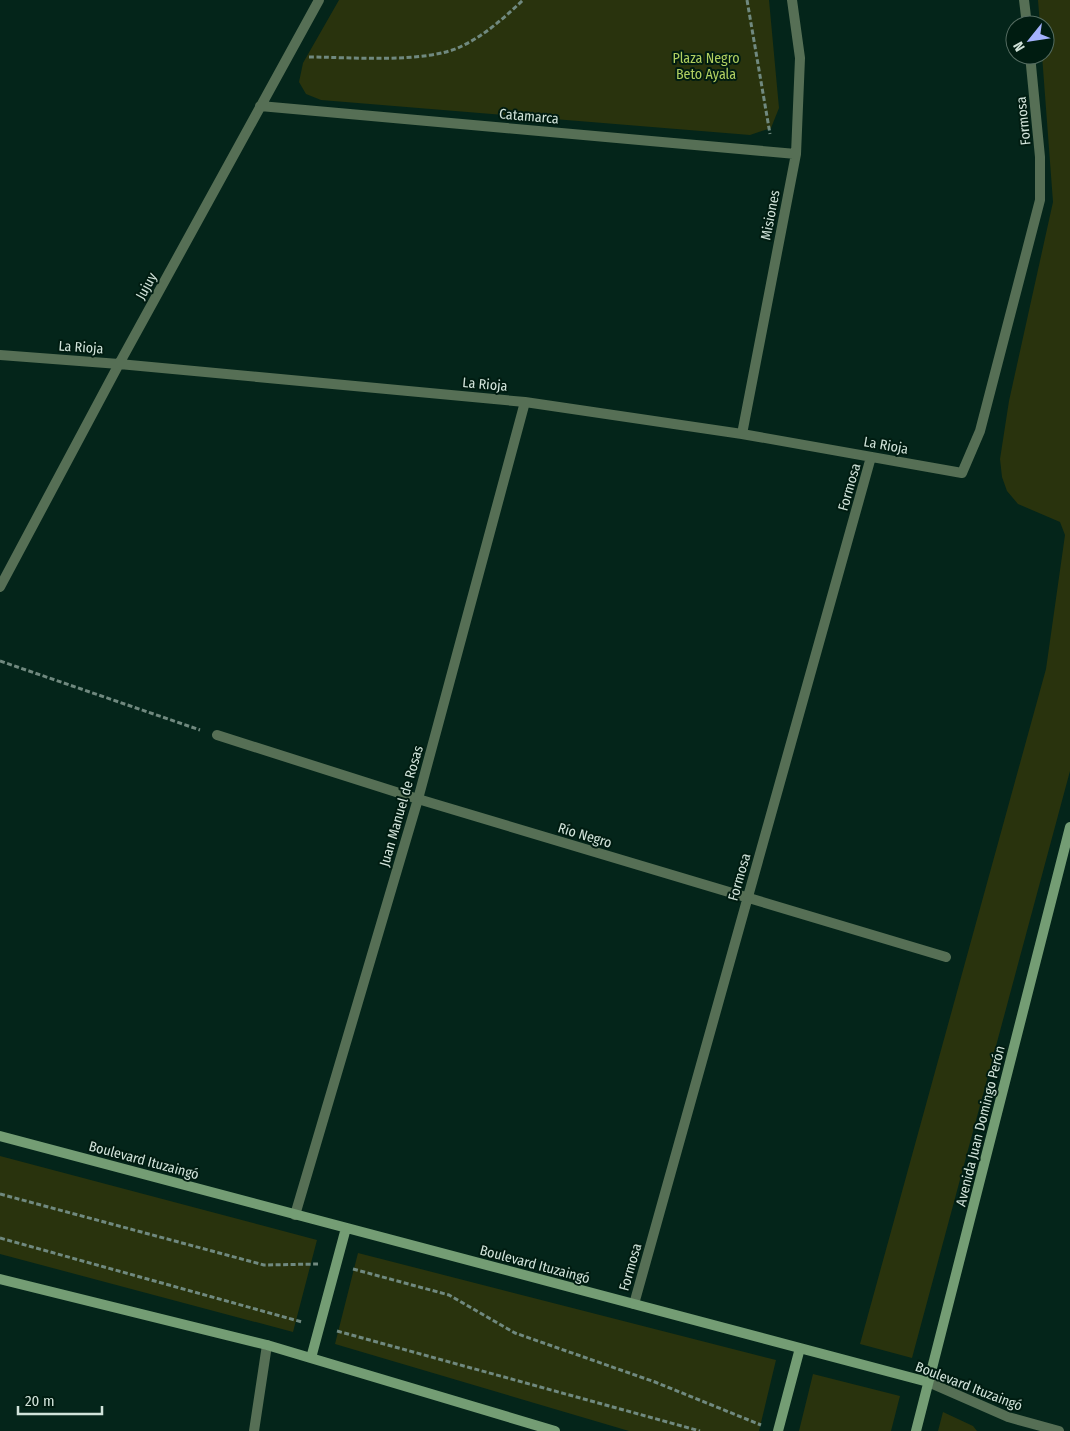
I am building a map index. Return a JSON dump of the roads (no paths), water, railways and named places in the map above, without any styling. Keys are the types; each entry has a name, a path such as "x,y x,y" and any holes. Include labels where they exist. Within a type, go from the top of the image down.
{"main road":[{"name":"Avenida Juan Domingo Perón","path":"916,1431 1070,827"},
{"name":"Boulevard Ituzaingó","path":"0,1136 928,1382"},
{"path":"311,1358 346,1228"},
{"path":"0,1279 268,1345 555,1431"},
{"path":"778,1431 800,1348"}],"street":[{"name":"Jujuy","path":"0,586 119,364 319,0"},
{"name":"Misiones","path":"742,434 796,154 800,58 792,0"},
{"path":"1024,0 1026,15"},
{"name":"Formosa","path":"962,473 980,431 1040,200 1040,157 1031,65"},
{"name":"Catamarca","path":"260,106 796,154"},
{"name":"La Rioja","path":"0,355 119,364 525,402 742,434 962,473"},
{"name":"Juan Manuel de Rosas","path":"295,1215 418,799 525,402"},
{"name":"Formosa","path":"634,1304 871,457"},
{"name":"Río Negro","path":"217,735 418,799 946,957"},
{"path":"254,1431 268,1345"},
{"name":"Boulevard Ituzaingó","path":"928,1382 1008,1417 1059,1431"}],"park label":[{"name":"Plaza Negro Beto Ayala","path":"706,66"}]}
